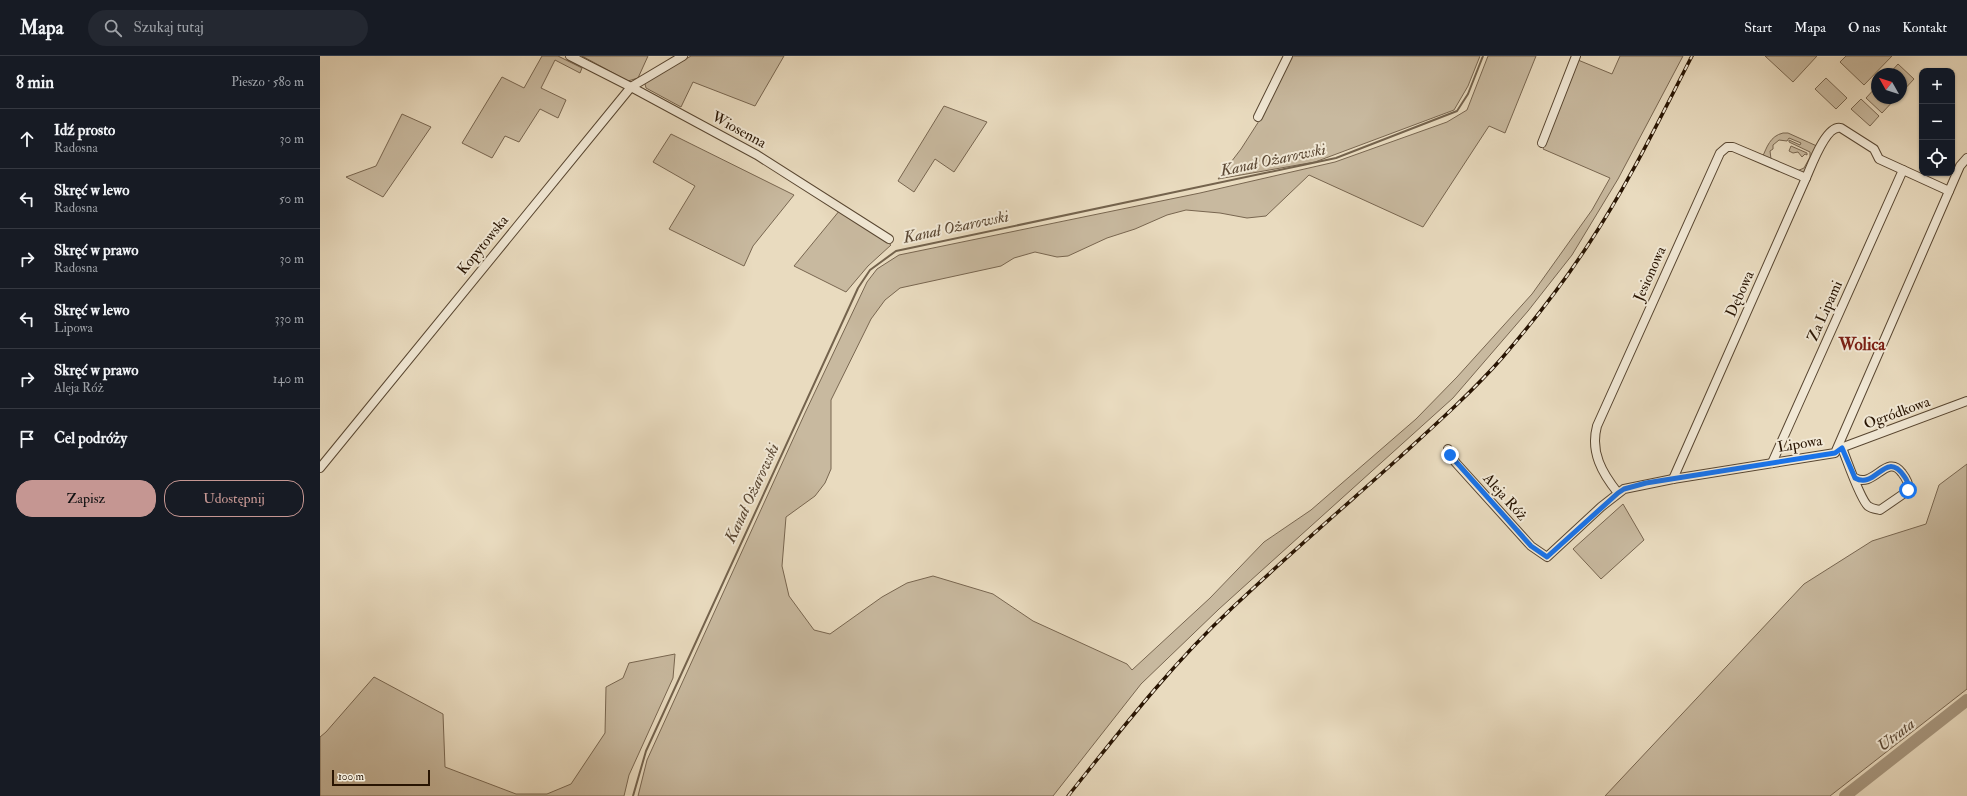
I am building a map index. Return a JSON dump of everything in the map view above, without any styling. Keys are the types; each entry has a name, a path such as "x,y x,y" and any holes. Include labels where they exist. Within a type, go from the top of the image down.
{"street":[{"name":"Wiosenna","path":"570,56 757,155 889,239"},
{"name":"Kopytowska","path":"320,468 631,87 683,56"},
{"path":"1258,117 1288,56"},
{"path":"1542,143 1576,56"},
{"name":"Dębowa","path":"1673,479 1826,136 1838,127 1874,149 1879,159 1903,170"},
{"name":"Jesionowa","path":"1618,493 1608,480 1596,454 1594,444 1597,426 1720,153 1728,147 1733,147 1806,178"},
{"name":"Lipowa","path":"1547,557 1624,489 1772,462 1835,453 1839,449 1889,325 1960,166 1967,158"},
{"path":"1903,170 1950,191"},
{"name":"Za Lipami","path":"1772,462 1903,170"},
{"name":"Ogródkowa","path":"1839,449 1967,402"},
{"name":"Aleja Róż","path":"1448,449 1450,455 1456,463 1531,546 1547,557"},
{"path":"1839,449 1855,478 1866,503 1874,509 1880,510 1908,490 1906,479 1897,467 1894,466 1884,469 1868,480 1859,481 1855,478"}],"shaded area":[{"path":"542,56 558,56 582,68 580,73 555,60 541,88 566,100 558,118 540,109 519,142 505,136 492,158 462,143 502,77 524,88"},
{"path":"582,56 648,56 638,78 628,81"},
{"path":"691,56 784,56 755,106 693,82 681,107 646,88 645,84 648,80"},
{"path":"1291,56 1480,56 1468,86 1454,110 1315,162 1218,179 1241,149 1259,121"},
{"path":"1488,56 1536,56 1505,133 1489,126 1423,227 1309,175 1266,216 1247,218 1220,213 1186,210 1167,215 1135,229 1107,238 1068,256 1057,257 1035,252 1014,258 1001,266 900,288 885,300 871,319 831,400 831,469 825,483 815,496 786,517 782,566 789,596 814,630 830,634 882,597 907,583 933,576 993,594 1033,621 1127,664 1132,670 1210,598 1264,542 1311,510 1416,419 1457,377 1532,294 1592,210 1610,178 1543,149 1578,60 1612,74 1620,56 1683,56 1618,179 1572,255 1528,311 1453,398 1219,609 1141,684 1053,796 638,796 647,760 805,413 867,282 877,269 899,255 1200,193 1335,162 1447,122 1467,110"},
{"path":"1765,56 1817,56 1793,82"},
{"path":"1846,56 1892,56 1880,68 1871,68 1871,78 1864,85 1840,62"},
{"path":"1898,64 1902,68 1894,68"},
{"path":"1907,72 1914,79 1907,87"},
{"path":"1826,78 1847,98 1836,109 1815,89"},
{"path":"1871,93 1871,103 1866,98"},
{"path":"1861,99 1879,116 1870,126 1851,109"},
{"path":"1872,104 1890,104 1882,113"},
{"path":"944,106 987,122 954,172 935,159 914,192 898,181"},
{"path":"402,114 431,127 383,197 346,177 376,166"},
{"path":"1783,133 1788,133 1819,147 1806,172 1802,174 1797,171 1804,168 1810,157 1810,152 1789,142 1789,140 1800,145 1801,143 1789,138 1787,141 1779,140 1773,145 1773,149 1770,151 1771,159 1762,158 1772,139"},
{"path":"671,134 794,195 753,246 744,266 669,229 695,186 653,162"},
{"path":"1791,146 1807,153 1807,155 1805,154 1802,157 1798,152 1793,153 1789,151"},
{"path":"840,210 891,245 868,266 846,292 794,266"},
{"path":"1967,464 1967,689 1830,796 1605,796 1804,584 1872,541 1926,524 1939,485"},
{"path":"1623,504 1644,540 1601,579 1573,549"},
{"path":"675,654 673,678 629,775 624,796 320,796 320,737 374,677 443,714 445,767 516,794 547,794 571,784 605,733 606,687 623,678 629,663"}],"waterway":[{"name":"Kanał Ożarowski","path":"633,796 646,751 858,288 870,270 896,251 1336,158 1457,111 1468,94 1483,56"},
{"name":"Utrata","path":"1845,796 1967,700"}],"railway":[{"path":"1068,796 1107,747 1188,652 1232,608 1452,409 1478,384 1514,344 1558,289 1603,222 1643,152 1692,56"}],"district":[{"name":"Wolica","path":"1862,344"}],"route":[{"path":"1450,455 1531,546 1540,554 1547,557 1618,493 1624,489 1646,483 1835,453 1837,450 1842,448 1855,478 1859,481 1868,480 1889,466 1894,466 1897,467 1906,479 1909,488 1908,490"}]}
